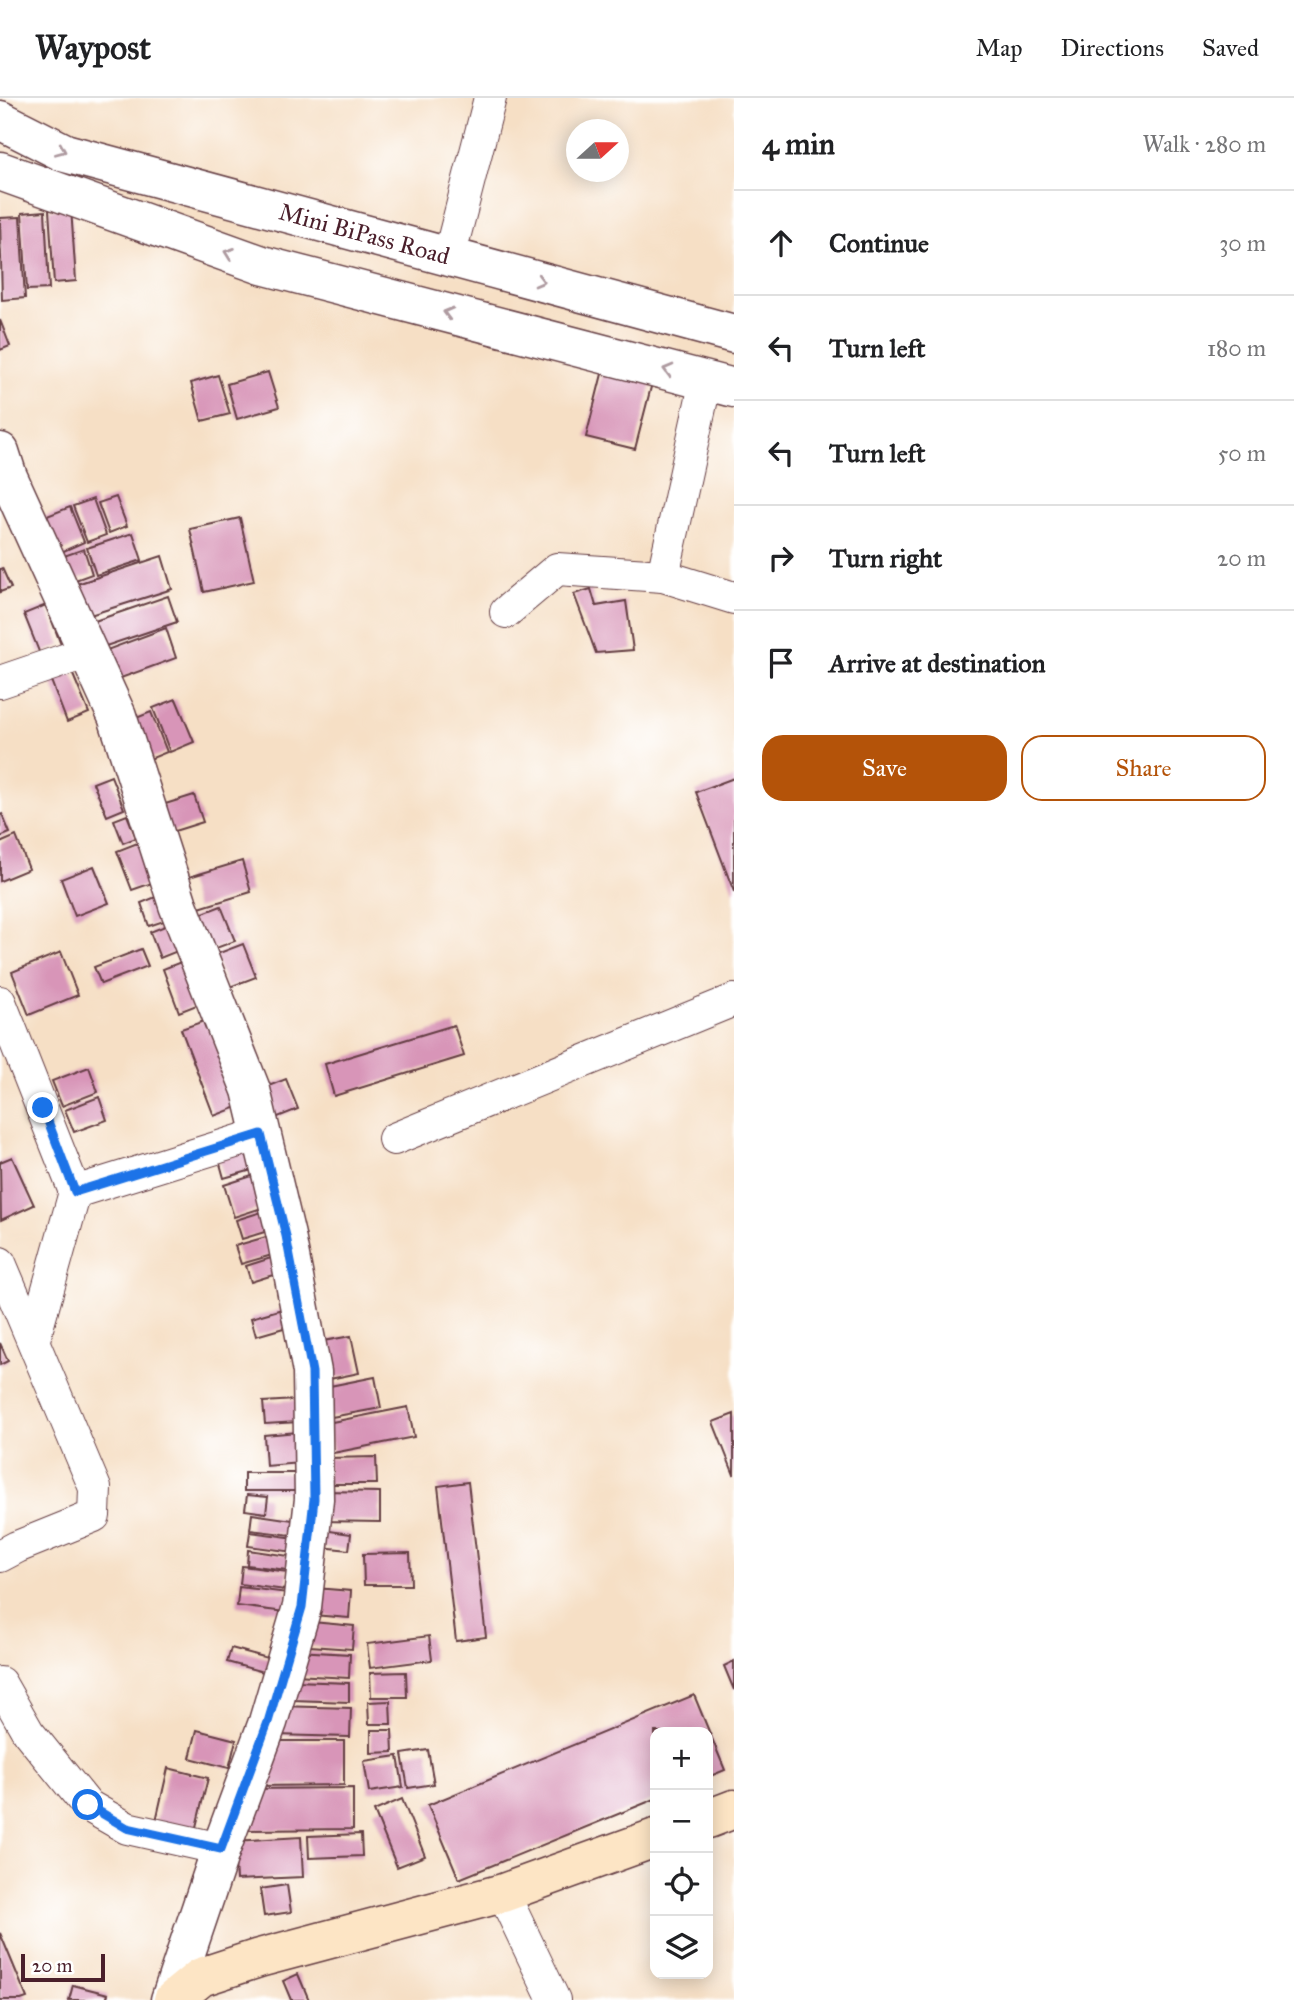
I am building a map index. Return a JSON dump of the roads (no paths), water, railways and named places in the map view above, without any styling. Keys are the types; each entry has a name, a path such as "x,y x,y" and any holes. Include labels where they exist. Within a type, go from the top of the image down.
{"main road":[{"path":"713,1817 734,1810"},
{"path":"172,2000 201,1977 259,1958 503,1893 650,1840"}],"street":[{"path":"449,257 490,98"},
{"name":"Mini BiPass Road","path":"0,120 65,153 734,334"},
{"path":"0,171 262,265 720,384 663,576"},
{"path":"3,470 117,716 178,905 251,1090 286,1236 312,1372 314,1499 302,1607 268,1722 221,1849 172,2000"},
{"path":"506,612 557,569 663,576 734,598"},
{"path":"0,682 88,652"},
{"path":"394,1139 734,1000"},
{"path":"0,1002 75,1192 34,1339"},
{"path":"75,1192 261,1134"},
{"path":"0,1263 95,1488 94,1516 0,1556"},
{"path":"0,1683 28,1732 88,1805 127,1828 221,1849"},
{"path":"503,1893 554,2000"}]}
